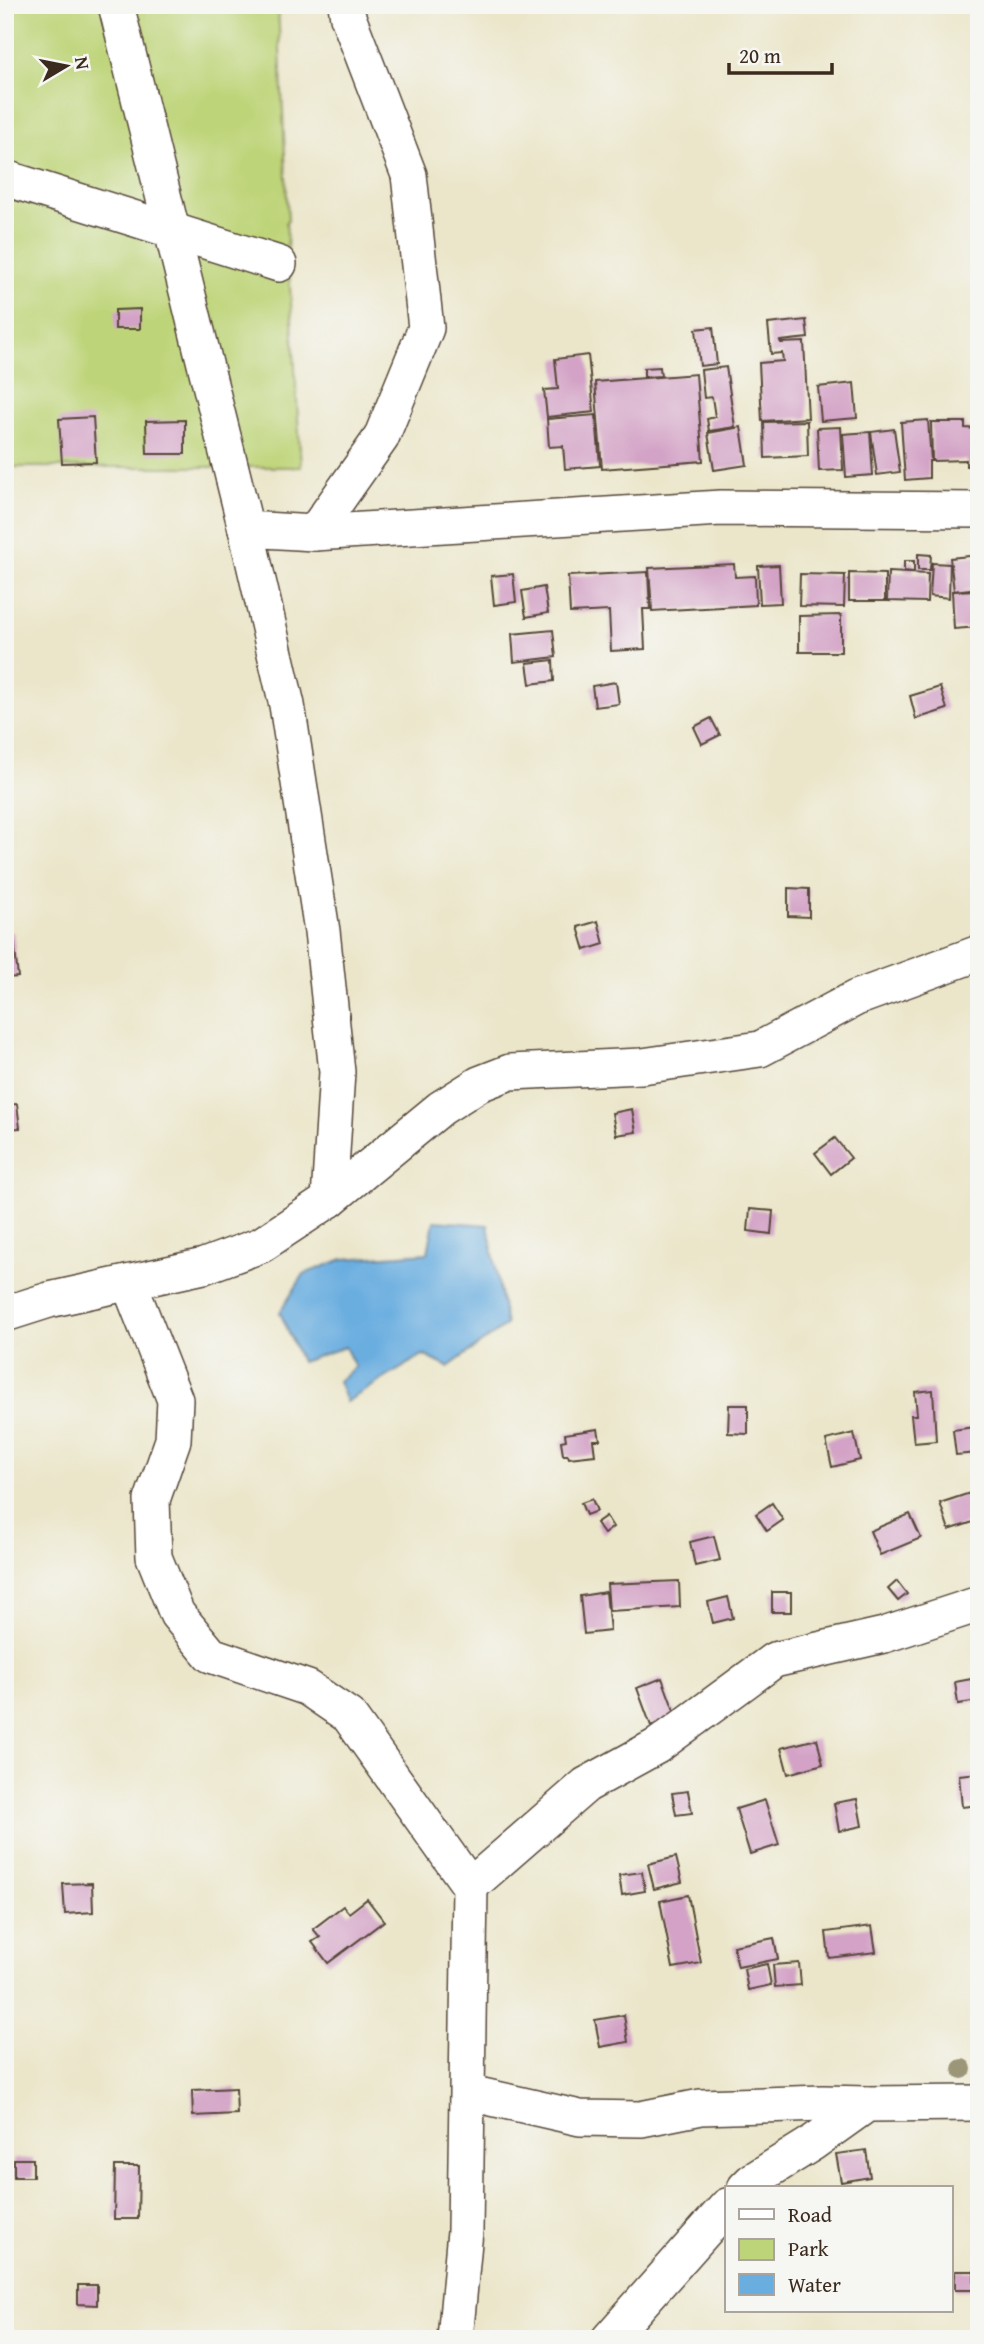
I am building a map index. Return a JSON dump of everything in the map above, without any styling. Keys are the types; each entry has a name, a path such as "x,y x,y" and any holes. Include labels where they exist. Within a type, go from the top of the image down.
{"street":[{"path":"116,5 287,705 322,931 337,1072 329,1200"},
{"path":"314,533 381,438 426,328 409,175 348,17 346,5"},
{"path":"5,178 279,264"},
{"path":"246,529 314,533 721,508 979,510"},
{"path":"5,1314 50,1300 204,1266 261,1245 329,1200 442,1108 479,1083 510,1072 642,1066 760,1049 856,998 979,953"},
{"path":"129,1283 175,1399 173,1440 152,1500 154,1557 177,1614 211,1655 308,1688 349,1716 470,1886 465,2231 455,2339"},
{"path":"470,1886 586,1784 657,1746 774,1660 884,1635 979,1604"},
{"path":"474,2094 580,2118 641,2119 701,2108 977,2100"},
{"path":"747,2186 867,2104"},
{"path":"609,2339 725,2208"}],"green space":[{"path":"5,5 278,5 286,221 301,467 5,467"}],"water":[{"path":"434,1221 488,1225 506,1325 448,1367 423,1355 346,1402 338,1381 355,1367 345,1347 301,1362 280,1312 304,1274 343,1259 428,1253"}],"building":[{"path":"140,309 140,329 115,329 115,310"},
{"path":"806,320 808,338 780,341 804,342 808,418 762,421 759,363 783,361 782,353 771,354 768,324"},
{"path":"713,327 717,364 700,366 696,329"},
{"path":"588,355 594,412 547,417 544,390 558,389 555,359"},
{"path":"660,367 661,376 644,377 644,368"},
{"path":"726,367 735,427 709,431 707,419 715,417 712,397 704,398 701,370"},
{"path":"696,374 703,461 602,469 595,382"},
{"path":"854,383 857,418 821,421 818,387"},
{"path":"596,415 600,466 565,469 563,446 549,447 547,419"},
{"path":"93,417 96,462 62,463 59,419"},
{"path":"185,420 185,454 147,454 146,421"},
{"path":"928,420 931,461 929,478 905,480 901,422"},
{"path":"807,421 808,456 765,458 764,422"},
{"path":"931,422 965,422 965,428 979,429 979,466 966,466 966,460 932,461"},
{"path":"741,427 747,465 714,470 708,433"},
{"path":"841,427 843,470 819,471 817,428"},
{"path":"894,429 900,472 877,475 871,432"},
{"path":"870,432 873,475 846,477 843,434"},
{"path":"918,554 931,555 930,570 918,570"},
{"path":"979,555 979,588 954,591 950,558"},
{"path":"904,561 914,561 914,572 904,571"},
{"path":"932,563 950,564 949,598 930,596"},
{"path":"734,564 735,577 755,576 756,605 652,611 649,568"},
{"path":"779,565 781,603 760,604 758,566"},
{"path":"648,572 650,609 643,609 645,649 611,651 609,611 570,613 568,576"},
{"path":"888,572 928,574 927,602 887,601"},
{"path":"849,573 885,574 885,601 849,601"},
{"path":"513,574 516,602 494,605 491,576"},
{"path":"800,574 845,575 844,607 799,606"},
{"path":"544,587 548,613 526,617 522,591"},
{"path":"979,590 979,627 954,629 952,591"},
{"path":"841,615 841,652 799,652 799,616"},
{"path":"553,630 556,657 514,662 512,634"},
{"path":"553,660 554,681 530,684 527,663"},
{"path":"616,682 619,704 595,707 592,686"},
{"path":"940,687 947,709 916,719 910,696"},
{"path":"711,718 720,735 702,744 694,727"},
{"path":"788,888 809,889 809,917 788,916"},
{"path":"598,921 604,944 585,950 578,927"},
{"path":"13,932 18,977 5,978 5,933"},
{"path":"17,1104 20,1128 5,1129 5,1105"},
{"path":"632,1109 636,1132 616,1135 612,1113"},
{"path":"835,1138 851,1158 831,1174 815,1153"},
{"path":"750,1209 773,1211 771,1234 748,1231"},
{"path":"933,1390 936,1441 914,1443 911,1415 917,1415 915,1392"},
{"path":"729,1405 748,1405 748,1434 728,1433"},
{"path":"974,1427 977,1453 956,1455 953,1430"},
{"path":"598,1429 600,1440 593,1440 595,1455 569,1458 568,1455 563,1455 561,1441 566,1440 565,1434"},
{"path":"854,1433 860,1460 832,1467 826,1440"},
{"path":"970,1493 979,1520 949,1530 940,1503"},
{"path":"592,1499 597,1511 586,1515 581,1503"},
{"path":"772,1503 783,1520 767,1531 756,1514"},
{"path":"910,1514 921,1538 880,1555 870,1531"},
{"path":"606,1516 613,1527 604,1534 596,1523"},
{"path":"714,1536 720,1560 695,1566 690,1542"},
{"path":"679,1581 680,1607 609,1611 607,1584"},
{"path":"897,1581 907,1594 898,1601 888,1589"},
{"path":"606,1592 610,1631 584,1634 580,1596"},
{"path":"772,1592 791,1592 791,1612 772,1612"},
{"path":"728,1597 733,1618 713,1623 708,1602"},
{"path":"662,1678 676,1716 651,1726 637,1688"},
{"path":"977,1678 979,1701 958,1704 955,1682"},
{"path":"817,1739 823,1764 788,1774 781,1748"},
{"path":"979,1773 979,1805 962,1807 959,1775"},
{"path":"688,1791 692,1813 676,1815 672,1793"},
{"path":"857,1799 862,1826 839,1831 834,1803"},
{"path":"765,1800 779,1845 750,1854 736,1809"},
{"path":"676,1857 682,1882 654,1889 648,1864"},
{"path":"642,1872 645,1891 622,1895 619,1875"},
{"path":"92,1883 93,1912 65,1914 63,1884"},
{"path":"688,1895 701,1963 673,1968 660,1901"},
{"path":"367,1899 384,1921 328,1963 312,1942 320,1937 313,1929 343,1906 349,1913"},
{"path":"872,1926 876,1952 829,1958 826,1932"},
{"path":"774,1938 778,1959 738,1967 733,1946"},
{"path":"799,1963 801,1985 775,1987 773,1965"},
{"path":"767,1964 771,1985 748,1990 744,1969"},
{"path":"624,2015 628,2042 600,2047 595,2020"},
{"path":"236,2088 237,2114 193,2116 192,2090"},
{"path":"866,2150 870,2177 841,2182 836,2154"},
{"path":"14,2159 33,2159 33,2177 14,2177"},
{"path":"115,2166 139,2166 138,2219 114,2219"},
{"path":"955,2271 974,2271 974,2290 955,2290"},
{"path":"78,2285 97,2285 97,2305 78,2304"}]}
